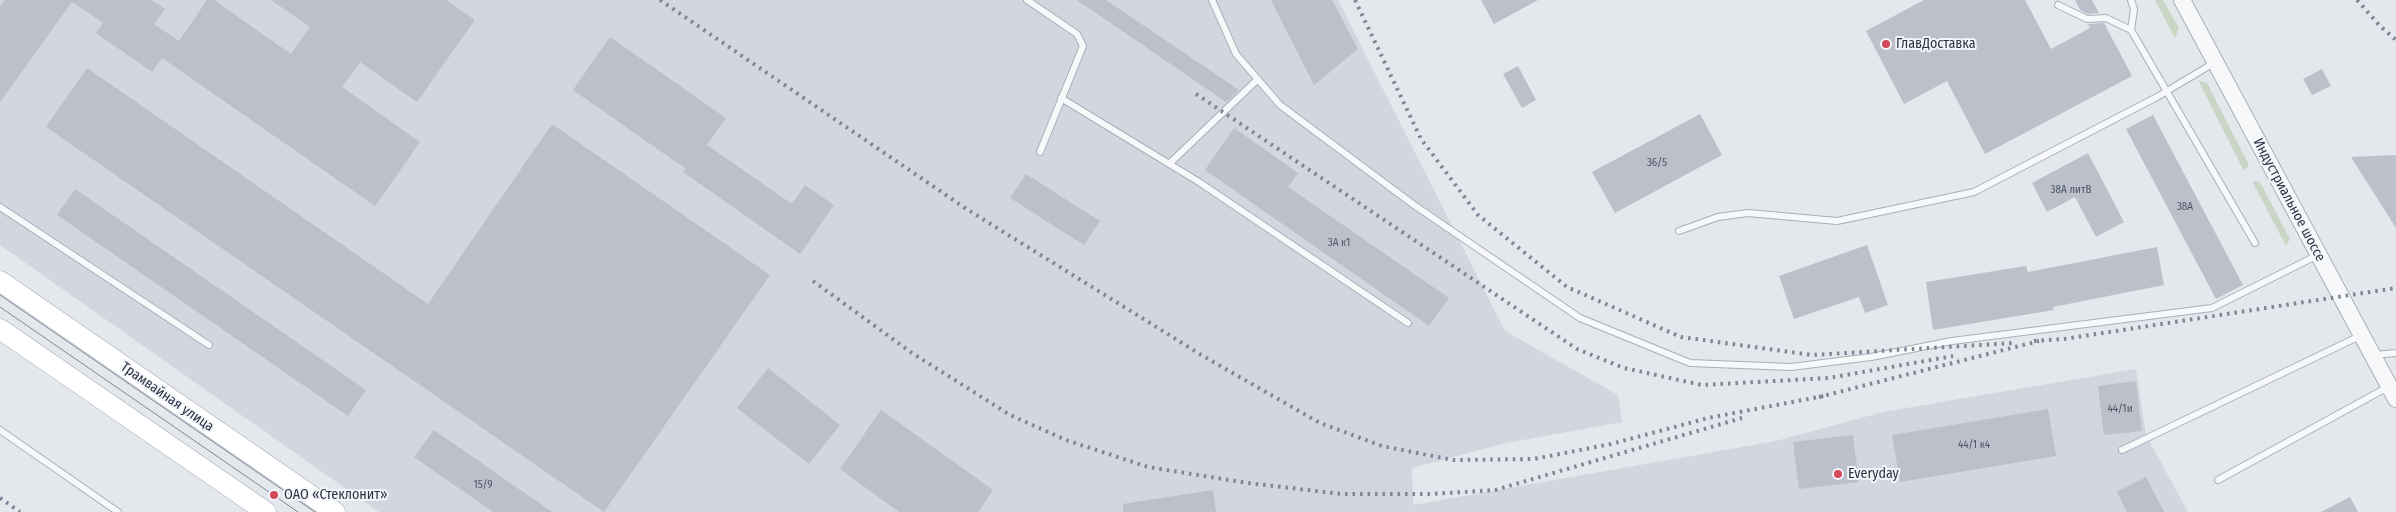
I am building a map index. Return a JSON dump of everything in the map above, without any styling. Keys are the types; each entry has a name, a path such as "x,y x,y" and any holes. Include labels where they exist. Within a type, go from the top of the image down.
{"main road":[{"name":"Трамвайная улица","path":"0,281 335,512"},
{"path":"0,329 266,512"}],"street":[{"name":"Индустриальное шоссе","path":"2182,0 2393,393"}],"lane":[{"path":"1027,0 1077,34 1083,46 1040,152"},
{"path":"1212,0 1236,54 1280,105 1414,205 1580,318 1690,363 1791,367 1871,357 1952,341 2212,308 2318,255"},
{"path":"2131,0 2134,9 2131,30"},
{"path":"2058,5 2087,19 2106,18 2131,30 2255,243"},
{"path":"1680,231 1718,217 1748,213 1837,221 1974,192 2167,91 2215,62"},
{"path":"1169,164 1258,79"},
{"path":"1061,98 1169,164 1408,323"},
{"path":"0,207 209,345"},
{"path":"2122,450 2362,335"},
{"path":"2372,355 2396,353"},
{"path":"2218,480 2393,393"},
{"path":"0,430 118,512"}],"shaded area":[{"path":"0,0 1338,0 1505,331 1618,395 1622,422 1506,443 1412,468 1413,505 1776,441 1883,412 2136,369 2146,435 2188,512 379,512 0,245"}],"green space":[{"path":"2155,0 2163,0 2179,28 2175,38"},
{"path":"2198,80 2207,83 2249,165 2244,171"},
{"path":"2252,181 2260,182 2290,239 2286,246"}],"building":[{"path":"5,0 151,0 165,9 154,24 179,41 207,0 214,0 291,54 310,27 271,0 446,0 475,20 417,102 360,62 342,87 420,142 375,206 162,58 152,72 96,33 103,23 72,2 0,102 0,6"},
{"path":"1077,0 1106,0 1239,90 1226,102"},
{"path":"1271,0 1332,0 1358,49 1314,85"},
{"path":"1481,0 1538,0 1494,24"},
{"path":"1924,0 2025,0 2051,49 2090,28 2088,24 2104,23 2132,76 1985,154 1947,81 1904,104 1866,31"},
{"path":"2075,0 2092,0 2099,13 2088,14 2080,10"},
{"path":"610,37 726,118 707,145 792,204 805,185 834,205 800,254 683,172 686,169 573,90"},
{"path":"1518,66 1536,100 1522,108 1503,74"},
{"path":"87,68 428,304 552,124 770,275 604,512 46,127"},
{"path":"2322,69 2331,86 2312,95 2303,79"},
{"path":"1700,114 1722,155 1615,213 1592,172"},
{"path":"2153,115 2243,285 2216,299 2126,129"},
{"path":"1234,128 1298,173 1288,187 1449,298 1429,326 1205,170"},
{"path":"2088,153 2124,222 2096,237 2075,197 2047,212 2032,183"},
{"path":"2396,155 2396,228 2351,157"},
{"path":"1026,174 1100,221 1084,245 1010,198"},
{"path":"75,189 366,390 348,416 57,215"},
{"path":"1867,245 1888,305 1865,313 1859,297 1794,319 1779,276"},
{"path":"2157,247 2164,285 2053,307 2054,310 1933,330 1926,282 2026,266 2028,272"},
{"path":"768,368 840,425 809,464 737,408"},
{"path":"2136,381 2142,431 2104,435 2098,386"},
{"path":"2048,409 2056,456 1900,482 1892,435"},
{"path":"881,410 993,490 978,512 899,512 840,469"},
{"path":"434,430 552,512 493,512 414,457"},
{"path":"1853,435 1859,482 1799,489 1793,442"},
{"path":"2146,477 2164,512 2127,512 2117,492"},
{"path":"1213,490 1216,512 1123,512 1123,504"},
{"path":"2350,497 2358,512 2321,512"}],"tram line":[{"path":"0,295 315,512"},
{"path":"0,307 298,512"}],"railway":[{"path":"660,0 965,208 1203,356 1320,423 1382,446 1453,460 1534,459 1611,444 1708,418 1824,396"},
{"path":"1355,0 1421,139 1478,215 1567,287 1681,337 1812,355 2014,343"},
{"path":"2357,0 2380,26 2396,40"},
{"path":"1196,94 1577,349 1624,368 1702,385 1829,378 1953,356"},
{"path":"813,281 912,353 1010,415 1066,440 1148,467 1248,483 1342,494 1431,494 1495,490 1742,418"},
{"path":"2034,341 2064,339 2396,288"},
{"path":"1819,397 2039,341"},
{"path":"0,498 20,512"}],"place":[{"name":"ГлавДоставка","path":"1886,44"},
{"name":"Everyday","path":"1838,474"},
{"name":"ОАО «Стеклонит»","path":"274,495"}]}
